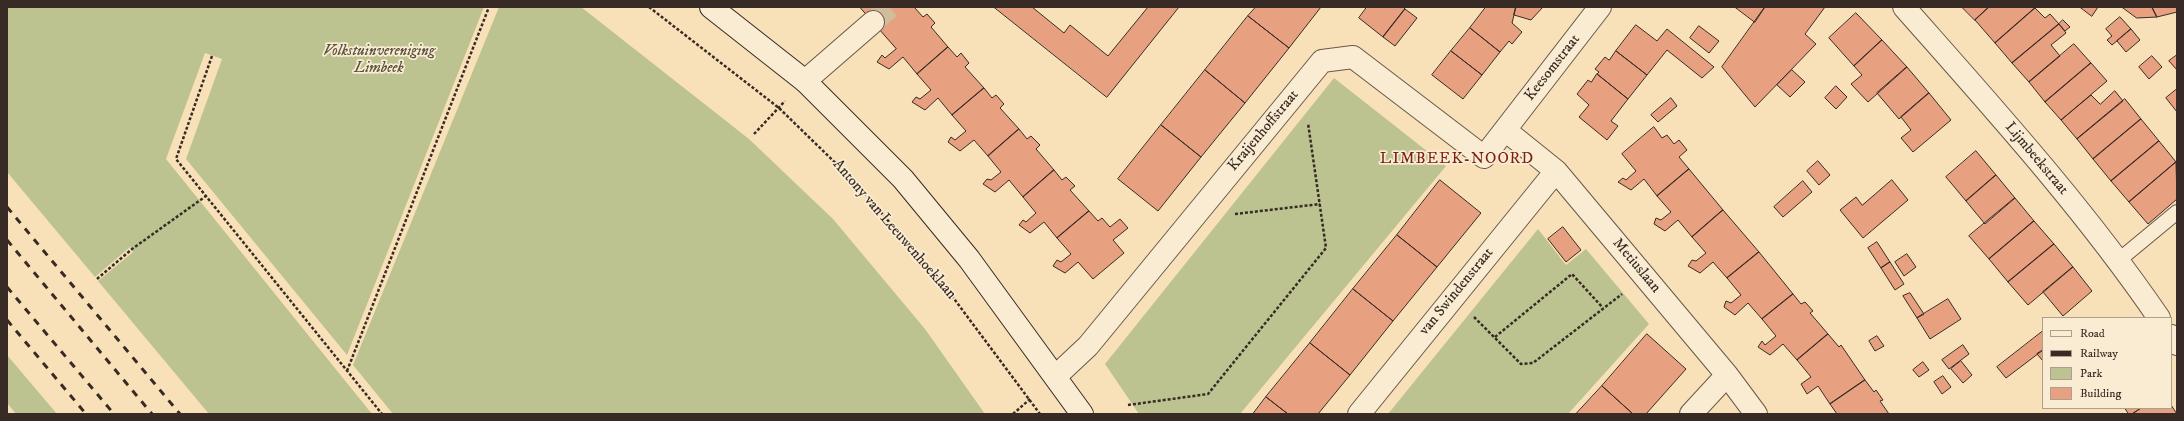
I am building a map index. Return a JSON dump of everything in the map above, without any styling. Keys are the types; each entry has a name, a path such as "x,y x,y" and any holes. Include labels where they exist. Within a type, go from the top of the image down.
{"street":[{"path":"711,7 805,81 903,179 969,259 1056,376 1082,414"},
{"name":"Keesomstraat","path":"1505,130 1600,7"},
{"name":"Lijmbeekstraat","path":"1904,7 2035,157 2119,260 2158,317"},
{"path":"805,81 873,22"},
{"name":"Kraijenhoffstraat","path":"1056,376 1088,346 1322,61 1353,57 1484,157 1505,130"},
{"name":"Metiuslaan","path":"1505,130 1556,170 1727,375 1756,414"},
{"name":"van Swindenstraat","path":"1359,414 1556,170"},
{"path":"1691,414 1727,375"}],"lane":[{"path":"2119,260 2177,212"}],"path":[{"path":"347,372 489,7"},
{"name":"Antony van Leeuwenhoeklaan","path":"649,7 779,108 855,182 949,292 1040,414"},
{"path":"212,56 176,158 382,414"},
{"path":"1128,405 1208,394 1326,248 1303,84"},
{"path":"754,134 779,108"},
{"path":"97,279 132,249 206,196"},
{"path":"1191,219 1320,204"},
{"path":"1495,337 1572,274 1603,308"},
{"path":"1454,296 1521,364 1533,363 1644,276"},
{"path":"1013,414 1030,399"}],"green space":[{"name":"Volkstuinvereniging Limbeek","path":"7,7 484,7 347,355 186,159 222,59 205,53 166,159 372,414 209,414 98,281 133,252 130,247 95,277 7,172"},
{"path":"499,7 581,7 749,139 833,219 925,329 985,414 393,414 353,365"},
{"path":"1334,78 1446,166 1240,414 1139,414 1105,364"},
{"path":"1538,229 1566,265 1586,249 1649,324 1568,414 1388,414"},
{"path":"7,355 57,414 16,414 7,403"}],"building":[{"path":"860,7 914,7 923,17 927,14 935,23 931,27 948,47 917,74 903,57 889,69 877,62 882,55 885,58 896,49"},
{"path":"994,7 1032,7 1064,33 1070,25 1108,56 1148,7 1179,7 1107,97"},
{"path":"1256,7 1321,7 1289,48 1248,16"},
{"path":"1367,7 1403,7 1405,9 1383,37 1359,18"},
{"path":"1486,7 1516,7 1512,23 1522,32 1512,44 1509,41 1500,52 1470,28"},
{"path":"1516,7 1543,7 1531,20 1514,15"},
{"path":"1735,7 1765,7 1755,22"},
{"path":"1765,7 1825,7 1805,34 1816,44 1755,107 1722,67"},
{"path":"1962,7 1989,7 1975,20"},
{"path":"1989,7 2035,8 1995,43 1975,20"},
{"path":"2080,7 2098,7 2092,16"},
{"path":"2122,7 2152,7 2157,17 2137,18"},
{"path":"2152,7 2177,7 2177,12 2157,17"},
{"path":"2035,8 2045,18 2050,14 2059,24 2012,63 1995,43"},
{"path":"1405,9 1417,18 1395,46 1383,37"},
{"path":"1856,13 1882,40 1854,66 1829,38"},
{"path":"1248,16 1289,48 1245,103 1205,70"},
{"path":"2120,17 2131,29 2112,45 2107,40 2112,36 2106,29"},
{"path":"2063,20 2070,27 2065,31 2059,24"},
{"path":"2059,24 2066,33 2051,45 2060,56 2029,82 2012,63"},
{"path":"1636,25 1657,41 1667,29 1714,67 1702,78 1667,50 1647,75 1616,51"},
{"path":"1699,26 1719,41 1709,53 1690,38"},
{"path":"1470,28 1500,52 1482,75 1451,51"},
{"path":"2131,29 2140,40 2126,52 2117,41"},
{"path":"1882,40 1907,67 1868,102 1851,84 1862,75 1854,66"},
{"path":"2074,44 2091,63 2045,102 2029,82"},
{"path":"948,47 957,57 961,53 969,63 965,67 984,88 952,115 938,98 925,110 912,102 916,97 920,99 931,90 917,74"},
{"path":"1451,51 1482,75 1463,99 1432,75"},
{"path":"1616,51 1647,75 1628,99 1597,74 1599,72 1595,69 1605,57 1609,60"},
{"path":"2177,55 2177,70 2169,61"},
{"path":"2152,56 2162,67 2149,79 2139,67"},
{"path":"2091,63 2107,81 2061,120 2045,102"},
{"path":"1907,67 1929,93 1899,119 1877,93"},
{"path":"1205,70 1245,103 1201,157 1161,125"},
{"path":"1792,70 1805,82 1790,97 1777,85"},
{"path":"1597,74 1628,99 1611,121 1618,126 1607,140 1579,117 1589,105 1577,94 1588,80 1591,82"},
{"path":"1836,86 1847,97 1836,109 1825,98"},
{"path":"984,88 992,98 996,95 1004,104 1000,108 1019,129 988,156 974,140 960,151 948,142 951,137 955,140 966,131 952,115"},
{"path":"2177,89 2177,112 2166,98"},
{"path":"2115,91 2123,101 2077,139 2061,120 2091,95 2100,104"},
{"path":"1929,93 1951,120 1913,152 1901,138 1911,130 1901,117"},
{"path":"1671,98 1677,106 1658,122 1651,115"},
{"path":"2125,99 2141,119 2093,159 2077,139"},
{"path":"2141,119 2159,141 2111,181 2093,159"},
{"path":"1161,125 1201,157 1158,211 1118,179"},
{"path":"1654,127 1662,138 1667,135 1674,144 1679,140 1687,150 1679,157 1689,169 1657,196 1644,179 1631,190 1618,182 1623,178 1626,180 1636,171 1622,154"},
{"path":"1019,129 1027,139 1031,136 1040,145 1036,149 1054,170 1023,197 1009,180 995,192 983,184 987,179 991,180 1001,172 988,156"},
{"path":"2159,141 2176,162 2129,202 2111,181"},
{"path":"1976,151 1996,175 1966,201 1946,177"},
{"path":"1818,161 1830,175 1819,185 1807,171"},
{"path":"2176,162 2177,199 2148,224 2129,202"},
{"path":"1689,169 1723,210 1692,237 1678,220 1665,231 1654,224 1656,218 1661,220 1671,212 1657,196"},
{"path":"1054,170 1062,180 1066,177 1075,186 1070,190 1089,211 1057,238 1044,222 1030,233 1019,225 1023,220 1026,222 1036,213 1023,197"},
{"path":"1996,175 2015,198 1985,224 1966,201"},
{"path":"1440,180 1481,213 1437,267 1397,235"},
{"path":"1892,180 1908,200 1863,238 1840,210 1856,197 1862,205"},
{"path":"1803,181 1812,192 1783,217 1774,207"},
{"path":"2015,198 2034,221 1989,259 1969,236"},
{"path":"1723,210 1759,252 1727,278 1713,262 1700,273 1688,266 1692,260 1696,261 1706,253 1692,237"},
{"path":"1089,211 1098,221 1102,218 1110,227 1120,219 1128,228 1113,240 1124,253 1093,279 1078,262 1065,273 1053,266 1057,260 1061,262 1071,254 1057,238"},
{"path":"2034,221 2054,244 2008,282 1989,259"},
{"path":"1563,227 1581,250 1566,262 1548,239"},
{"path":"1397,235 1437,267 1393,321 1353,289"},
{"path":"1877,242 1890,262 1881,268 1868,248"},
{"path":"2054,244 2073,267 2028,305 2008,282"},
{"path":"1759,252 1793,294 1762,319 1748,303 1735,315 1724,307 1726,301 1731,303 1741,295 1727,278"},
{"path":"1907,254 1916,267 1904,276 1895,262"},
{"path":"1890,262 1904,284 1895,290 1881,268"},
{"path":"2073,267 2092,291 2063,316 2043,292"},
{"path":"1353,289 1393,321 1350,375 1310,343"},
{"path":"1910,293 1924,314 1917,318 1903,296"},
{"path":"1793,294 1801,304 1805,302 1813,311 1810,313 1828,334 1797,360 1783,344 1770,355 1758,347 1762,341 1765,345 1776,336 1762,319"},
{"path":"1948,299 1961,319 1930,339 1917,318"},
{"path":"2042,332 2042,351 2006,378 1997,367"},
{"path":"1647,334 1686,369 1646,414 1633,414 1602,386"},
{"path":"1828,334 1839,347 1841,345 1865,380 1830,404 1818,386 1807,394 1801,384 1811,377 1797,360"},
{"path":"1877,336 1884,346 1875,351 1869,341"},
{"path":"1310,343 1350,375 1318,414 1288,414 1266,397"},
{"path":"1963,345 1969,354 1949,369 1942,360"},
{"path":"2042,351 2042,360 2037,354"},
{"path":"1961,361 1972,375 1963,383 1951,369"},
{"path":"1923,362 1929,370 1919,377 1913,370"},
{"path":"1943,376 1951,387 1942,394 1934,382"},
{"path":"1865,380 1874,392 1876,390 1883,400 1880,401 1889,414 1837,414 1830,404"},
{"path":"1602,386 1633,414 1576,414"},
{"path":"1266,397 1288,414 1253,414"},
{"path":"2172,406 2177,414 2132,414 2140,409 2172,409"},
{"path":"2126,409 2140,409 2132,414 2129,414"}],"tunnel":[{"path":"873,22 890,7"}],"railway":[{"path":"7,207 180,414"},
{"path":"7,240 152,414"},
{"path":"7,287 114,414"},
{"path":"7,320 86,414"}],"district":[{"name":"LIMBEEK-NOORD","path":"1457,160"}]}
